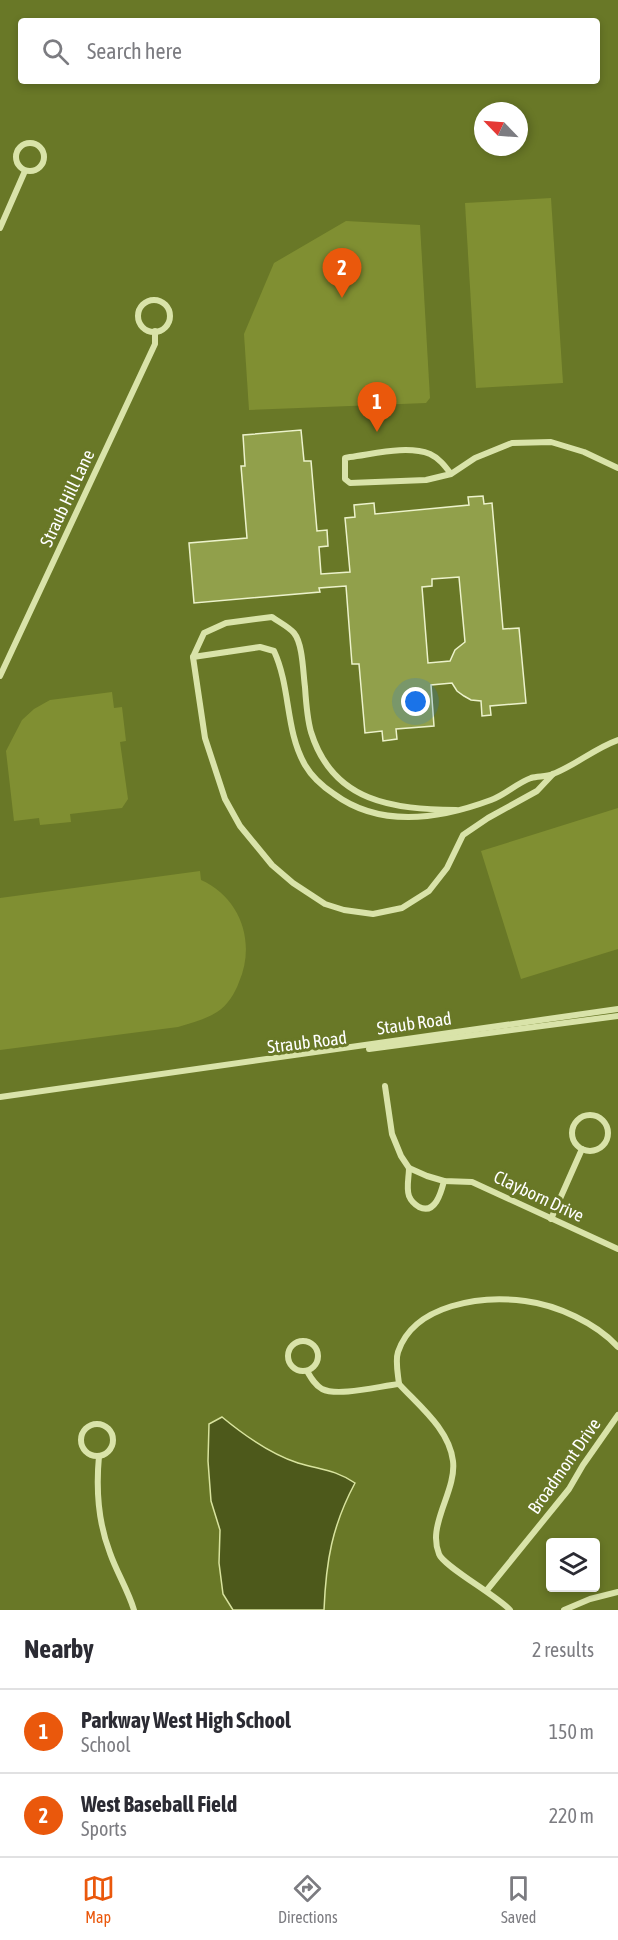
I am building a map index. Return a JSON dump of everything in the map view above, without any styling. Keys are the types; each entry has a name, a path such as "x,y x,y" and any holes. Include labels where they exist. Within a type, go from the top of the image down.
{"street":[{"path":"27,143 36,144 42,150 43,162 38,169 25,171 18,165 16,151 27,143"},
{"path":"0,228 25,171"},
{"name":"Straub Hill Lane","path":"151,300 161,301 170,313 165,327 155,331 145,329 138,315 142,305 151,300"},
{"name":"Straub Hill Lane","path":"0,676 155,344 155,331"},
{"path":"450,474 442,462 432,455 418,451 350,457 345,458 344,463 345,479 350,483 426,480 450,474 475,458 512,443 551,442 584,452 618,468"},
{"path":"456,810 410,809 382,804 347,785 331,770 311,732 301,653 295,634 272,617 226,623 204,633 194,657 205,738 225,800 240,826 272,865 293,883 325,904 344,910 373,914 402,908 429,891 447,868 463,835 488,818 537,791 553,774 606,744 618,740"},
{"path":"194,657 260,647 274,651 282,669 296,747 311,774 345,803 364,811 410,817 433,816 493,800 530,779 553,774"},
{"name":"Staub Road","path":"0,1099 618,1009"},
{"name":"Straub Road","path":"0,1099 618,1016"},
{"path":"385,1086 392,1134 409,1168 408,1195 411,1201 421,1208 428,1209 440,1196 444,1181"},
{"path":"592,1115 598,1117 608,1130 604,1144 593,1150 582,1149 573,1140 573,1126 582,1117 592,1115"},
{"path":"551,1219 582,1149"},
{"name":"Clayborn Drive","path":"409,1168 444,1181 472,1182 618,1249"},
{"path":"510,1610 487,1590 443,1562 438,1553 435,1539 438,1522 448,1495 454,1463 443,1433 399,1384 398,1354 410,1332 423,1319 435,1312 471,1303 504,1300 526,1301 554,1308 598,1330 618,1347"},
{"path":"299,1341 311,1342 318,1350 318,1360 307,1371 294,1368 288,1359 290,1348 299,1341"},
{"path":"307,1371 312,1381 322,1389 334,1392 399,1384"},
{"name":"Broadmont Drive","path":"487,1590 569,1490 618,1415"},
{"path":"94,1424 107,1428 112,1438 109,1450 99,1456 87,1453 81,1444 84,1430 94,1424"},
{"path":"99,1456 97,1477 101,1524 109,1552 134,1610"},
{"path":"564,1610 590,1599 618,1592"}],"shaded area":[{"path":"551,198 563,383 476,388 465,203"},
{"path":"346,221 420,225 430,398 426,403 249,410 244,334 274,263"},
{"path":"112,692 114,708 122,707 126,741 120,742 128,799 122,808 70,814 71,822 40,825 39,818 14,821 6,751 22,720 34,709 50,700"},
{"path":"618,808 618,949 521,979 481,851"},
{"path":"200,871 201,880 215,888 235,910 245,937 244,967 239,982 225,1006 204,1019 178,1027 0,1050 0,898"},
{"path":"222,1417 249,1438 278,1455 298,1463 334,1472 355,1483 341,1514 332,1544 326,1576 324,1610 233,1610 223,1594 219,1563 220,1530 211,1501 208,1461 209,1424"}],"building":[{"path":"301,430 304,461 311,461 317,531 327,530 328,546 319,547 321,574 350,572 345,518 355,517 354,505 374,503 375,514 469,505 468,497 483,496 484,504 492,503 503,629 519,628 526,703 490,706 491,715 482,716 481,701 471,700 464,696 452,683 431,685 434,726 396,729 397,739 383,741 382,731 365,733 359,664 352,664 346,586 319,588 320,592 194,603 189,543 247,538 241,466 245,466 243,435","holes":["459,577 465,642 455,650 450,661 428,663 422,587 432,586 432,579"]}],"place":[{"name":"West Baseball Field","path":"342,298"},
{"name":"Parkway West High School","path":"377,432"}]}
